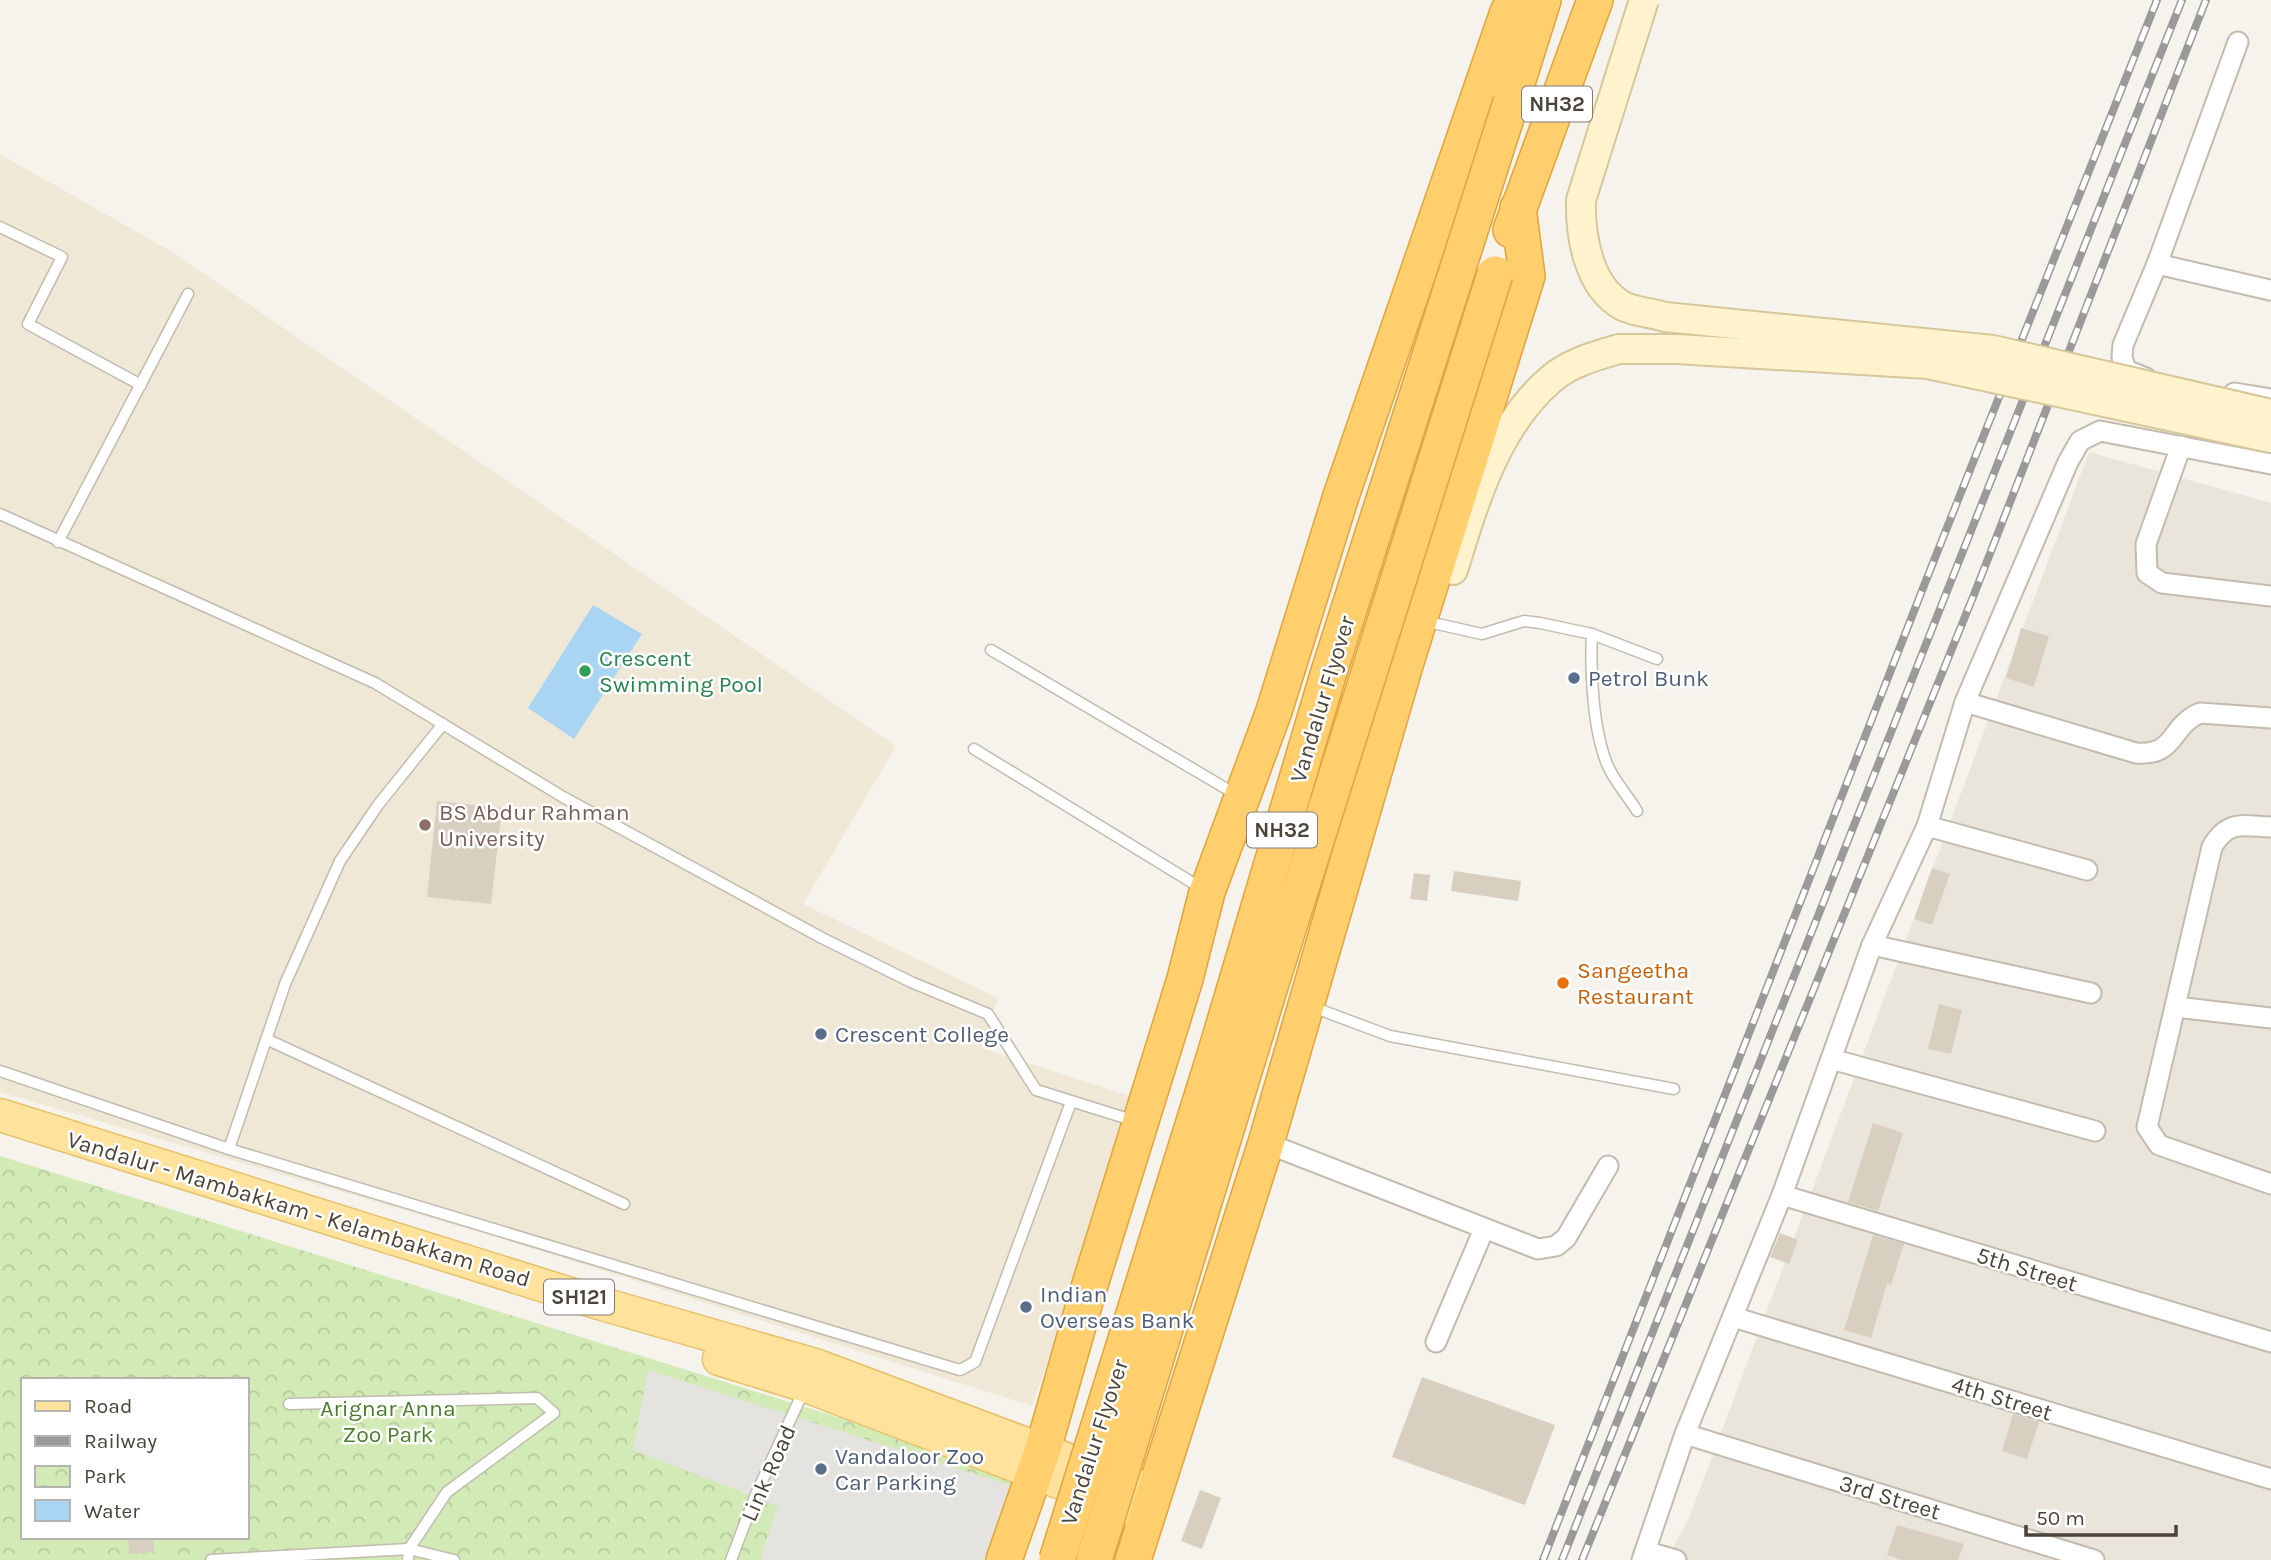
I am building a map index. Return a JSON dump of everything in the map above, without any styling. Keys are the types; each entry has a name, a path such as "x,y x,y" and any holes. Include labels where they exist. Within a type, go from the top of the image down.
{"highway":[{"name":"Vandalur Flyover","path":"1056,1560 1215,1055 1328,675 1543,0"},
{"name":"NH32","path":"1518,208 1595,0"},
{"path":"1004,1560 1039,1461 1088,1292 1142,1122 1207,892 1240,797 1274,712 1340,496 1513,4"},
{"name":"Vandalur Flyover","path":"1094,1560 1271,983 1518,208"},
{"path":"1133,1560 1266,1143 1388,724 1527,275 1518,208"}],"main road":[{"name":"Vandalur - Mambakkam - Kelambakkam Road","path":"0,1115 586,1299 815,1365 1039,1461 1151,1504"},
{"name":"Vandalur - Mambakkam - Kelambakkam Road","path":"0,1137 806,1386 1039,1461"}],"street":[{"path":"1644,0 1581,200 1580,229 1593,271 1623,306 1665,317 1993,350 2271,414"},
{"path":"1676,1560 1643,1555 1685,1434 1782,1195 1872,945 1927,826 1965,702 2068,462 2087,435 2123,364 2123,345 2157,264 2238,42"},
{"path":"2157,264 2270,290"},
{"path":"1388,724 1433,623 1491,459 1522,410 1551,379 1587,358 1619,349 1676,349 1928,364 2271,438"},
{"path":"2123,364 2135,376 2271,399"},
{"path":"2087,435 2100,431 2271,464"},
{"path":"2181,446 2146,544 2147,573 2162,583 2271,596"},
{"path":"1965,702 2143,754 2161,751 2168,746 2179,728 2189,718 2200,713 2271,718"},
{"path":"1927,826 2087,870"},
{"path":"2271,827 2228,828 2212,846 2147,1127 2151,1137 2159,1145 2271,1184"},
{"path":"1872,945 2091,993"},
{"path":"2176,1007 2271,1018"},
{"path":"1831,1059 2095,1131"},
{"path":"1266,1143 1538,1249 1556,1246 1566,1238 1608,1166"},
{"name":"5th Street","path":"1782,1195 2271,1342"},
{"path":"1436,1342 1484,1229"},
{"name":"4th Street","path":"1733,1317 2271,1479"},
{"name":"3rd Street","path":"1685,1434 2094,1560"}],"lane":[{"path":"0,227 62,257 28,324 141,385"},
{"path":"58,542 188,294"},
{"path":"0,514 375,683 563,797 822,938 911,982 988,1014 1036,1090 1142,1122"},
{"path":"1433,623 1482,634 1524,621 1592,634 1657,659"},
{"path":"1592,634 1596,715 1602,747 1608,766 1637,811"},
{"path":"991,650 1240,797"},
{"path":"229,1149 285,984 340,861 378,805 443,724"},
{"path":"974,748 1207,892"},
{"path":"1308,1005 1390,1036 1674,1089"},
{"path":"266,1039 624,1204"},
{"path":"0,1071 229,1149 960,1370 975,1362 1071,1102"},
{"name":"Link Road","path":"731,1560 756,1494 806,1386"},
{"path":"289,1404 537,1398 554,1413 447,1492 408,1554"},
{"path":"211,1560 408,1554 454,1560"}],"shaded area":[{"name":"BS Abdur Rahman University","path":"0,154 172,252 896,746 803,904 998,998 982,1048 1139,1099 1032,1406 506,1240 0,1092"},
{"path":"2089,452 2271,503 2271,1560 1666,1560 1689,1518"},
{"name":"Vandaloor Zoo Car Parking","path":"648,1370 1019,1488 995,1560 760,1560 778,1506 633,1450"}],"green space":[{"name":"Arignar Anna Zoo Park","path":"0,1156 847,1420 1039,1484 1008,1560 0,1560"}],"water":[{"name":"Crescent Swimming Pool","path":"593,605 642,634 574,739 528,708"}],"building":[{"path":"2021,628 2049,636 2034,687 2006,678"},
{"path":"437,801 502,808 491,904 427,897"},
{"path":"1932,868 1950,874 1932,925 1914,919"},
{"path":"1454,871 1521,881 1518,901 1451,891"},
{"path":"1414,873 1430,875 1427,901 1410,899"},
{"path":"1939,1004 1962,1010 1951,1054 1928,1049"},
{"path":"1873,1123 1903,1133 1878,1211 1848,1202"},
{"path":"1780,1233 1798,1240 1789,1264 1770,1257"},
{"path":"1873,1235 1904,1244 1891,1285 1887,1284 1871,1338 1844,1330"},
{"path":"1422,1377 1555,1425 1525,1505 1392,1457"},
{"path":"2013,1414 2039,1422 2027,1459 2002,1451"},
{"path":"1200,1490 1221,1498 1202,1549 1181,1541"},
{"path":"1897,1525 1964,1544 1958,1560 1902,1560 1887,1555"},
{"path":"128,1539 153,1539 154,1552 129,1554"}],"railway":[{"path":"1543,1560 1925,583 2157,0"},
{"path":"1562,1560 2182,0"},
{"path":"1582,1560 1975,592 2206,0"}],"place":[{"name":"Crescent Swimming Pool","path":"585,671"},
{"name":"Petrol Bunk","path":"1574,678"},
{"name":"BS Abdur Rahman University","path":"425,825"},
{"name":"Sangeetha Restaurant","path":"1563,983"},
{"name":"Crescent College","path":"821,1034"},
{"name":"Indian Overseas Bank","path":"1026,1307"},
{"name":"Vandaloor Zoo Car Parking","path":"821,1469"}]}
